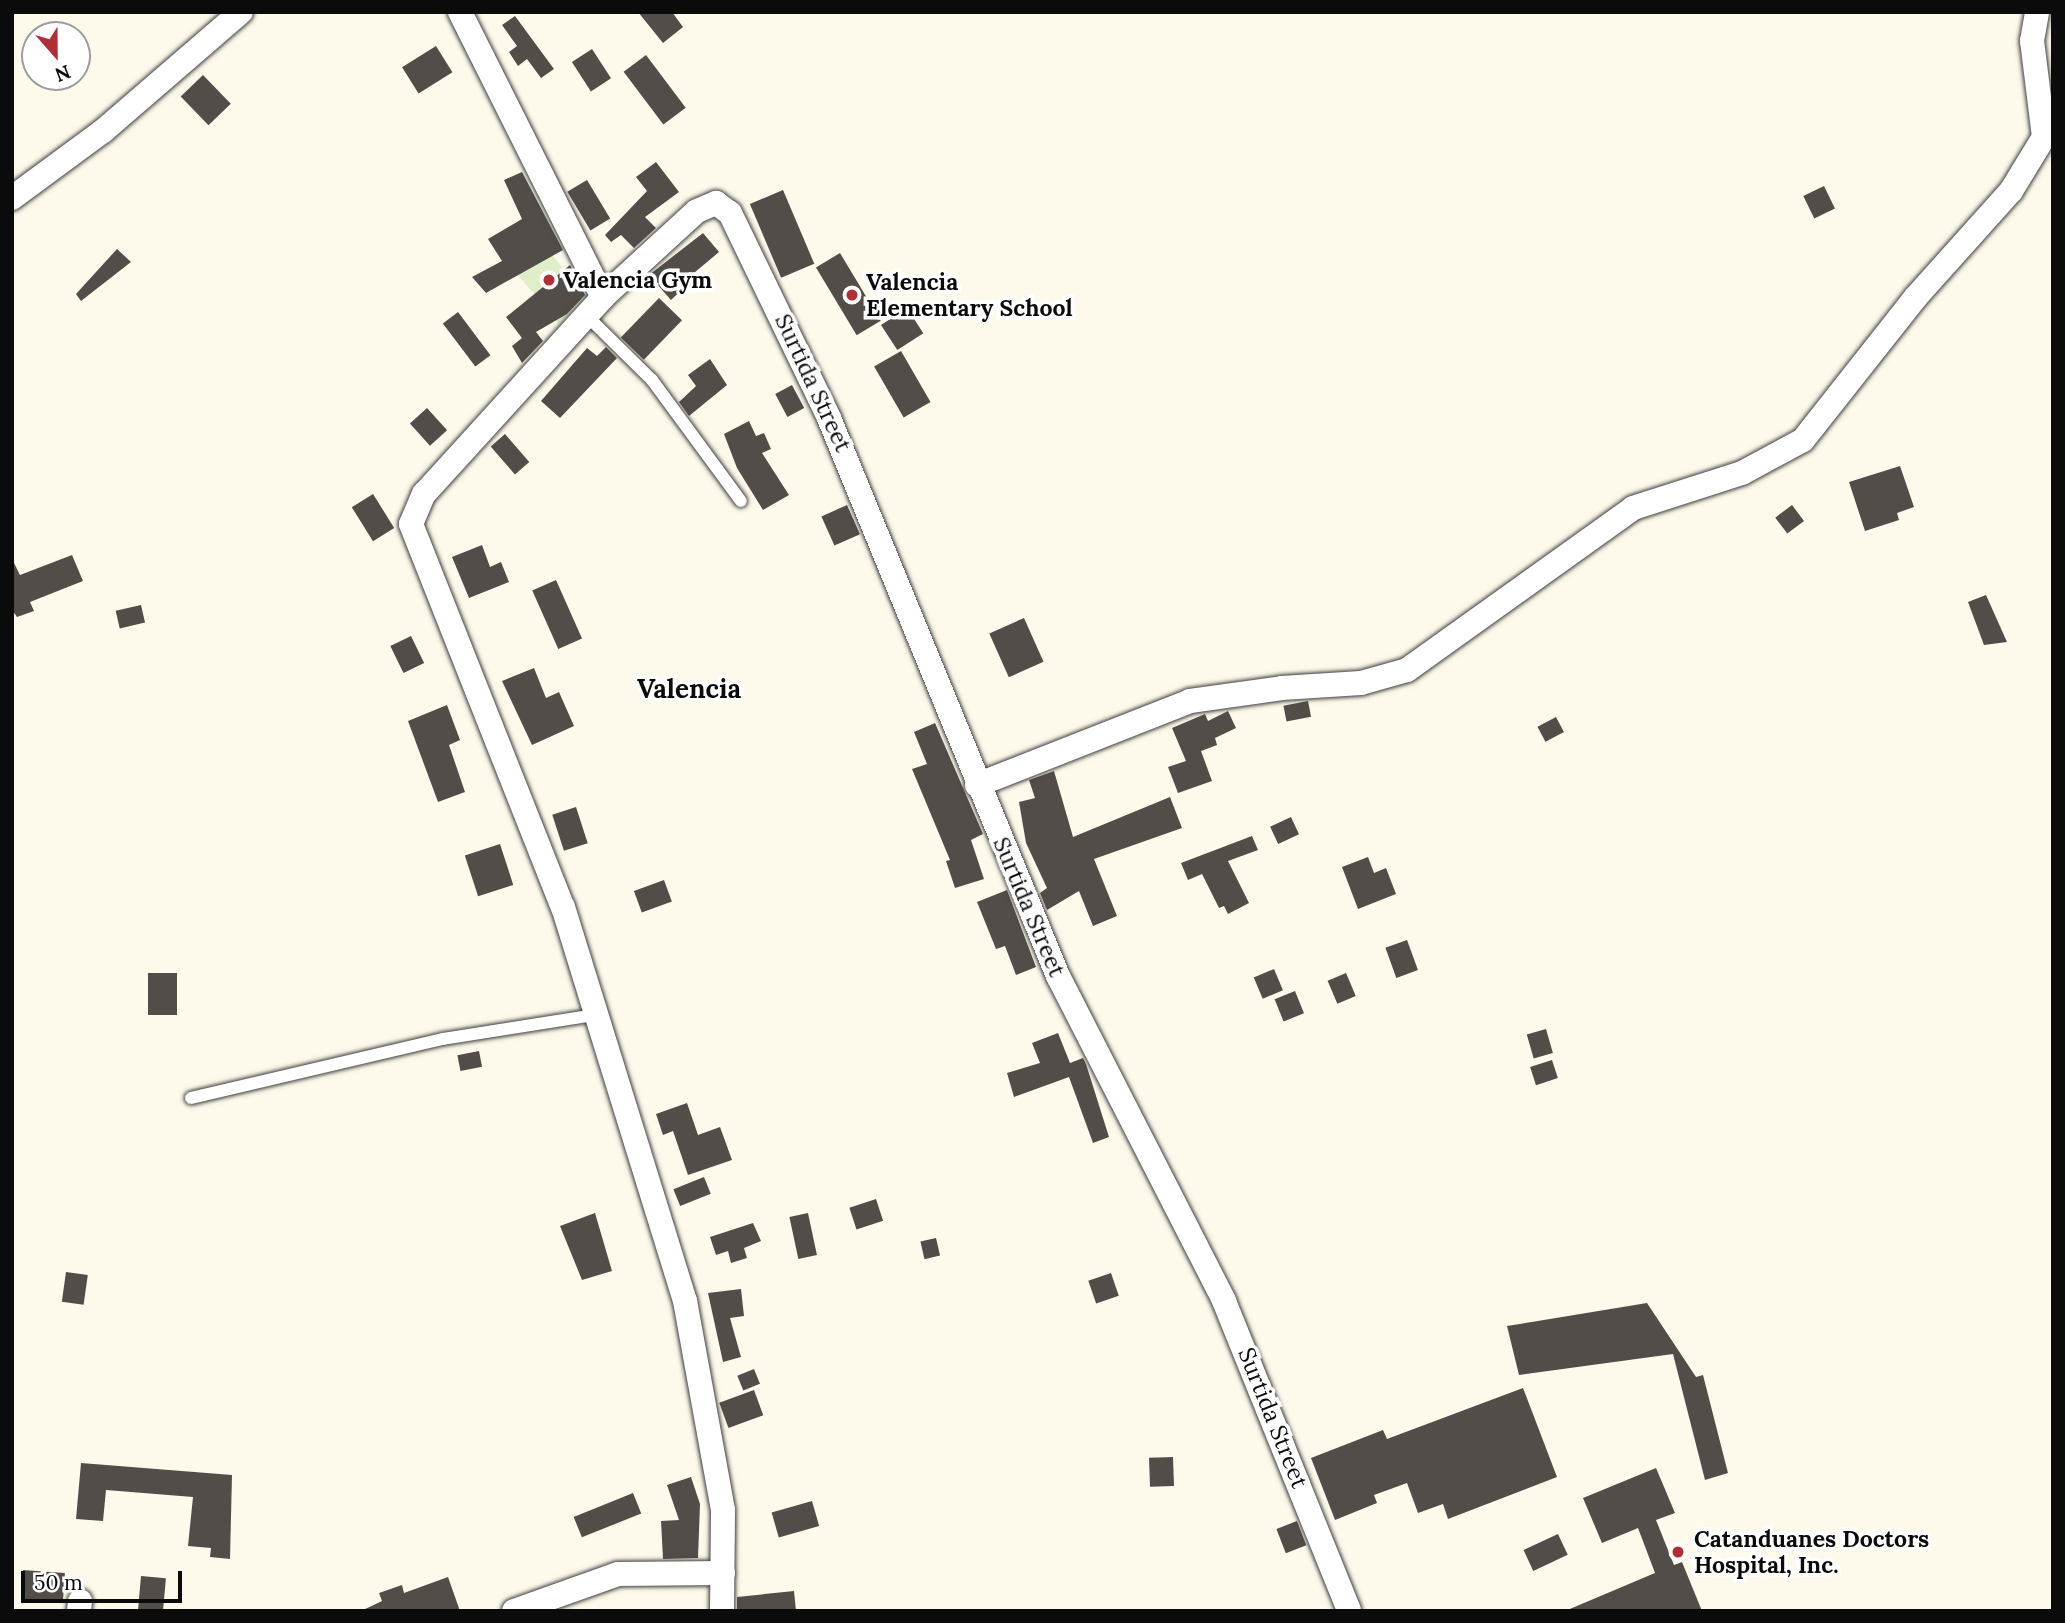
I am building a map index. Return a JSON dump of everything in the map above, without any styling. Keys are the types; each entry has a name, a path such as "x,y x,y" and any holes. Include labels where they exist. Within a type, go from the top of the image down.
{"street":[{"path":"12,198 103,131 241,12"},
{"path":"460,12 603,296 424,494 411,524 542,853 693,1333 719,1481 722,1611"},
{"path":"977,785 1190,701 1282,688 1361,683 1407,670 1633,508 1742,473 1803,440 1915,298 2011,191 2044,137 2032,41 2037,12"},
{"name":"Surtida Street","path":"603,296 697,211 716,203 730,213 830,418 977,785 1079,1021 1224,1301 1349,1611"},
{"path":"514,1611 618,1574 723,1573"}],"lane":[{"path":"586,315 652,380 741,501"},
{"path":"191,1098 443,1039 594,1015"}],"green space":[{"name":"Valencia Gym","path":"542,243 588,298 558,323 512,268"}],"building":[{"path":"638,12 672,12 683,27 663,43"},
{"path":"515,16 554,69 541,78 527,59 518,66 509,52 517,46 502,25"},
{"path":"436,46 452,72 419,93 402,67"},
{"path":"592,49 611,78 591,91 572,62"},
{"path":"646,55 686,108 663,125 624,72"},
{"path":"203,75 231,104 208,125 181,97"},
{"path":"656,162 679,192 645,217 656,228 634,248 621,235 611,242 605,235 647,191 636,177"},
{"path":"522,172 563,250 486,293 472,277 502,261 488,239 522,219 504,180"},
{"path":"587,180 610,219 590,230 567,192"},
{"path":"1824,186 1835,208 1814,219 1803,196"},
{"path":"783,190 814,264 781,278 750,204"},
{"path":"703,233 719,252 688,278 691,281 671,300 649,275"},
{"path":"117,249 131,262 81,301 76,294"},
{"path":"840,253 881,321 857,335 816,267"},
{"path":"570,265 585,295 567,314 536,332 543,341 522,363 512,346 522,338 506,317"},
{"path":"659,298 682,320 644,360 621,338"},
{"path":"907,308 923,333 897,350 881,325"},
{"path":"458,312 490,355 475,367 443,323"},
{"path":"606,347 617,358 560,418 541,401 587,348 597,356"},
{"path":"901,351 930,402 904,418 874,366"},
{"path":"710,359 727,385 689,416 679,402 696,386 688,375"},
{"path":"792,385 804,408 787,417 775,394"},
{"path":"427,408 447,430 430,446 410,423"},
{"path":"749,421 756,436 764,433 771,449 762,453 789,495 763,510 737,468 724,434"},
{"path":"505,434 529,462 515,474 491,446"},
{"path":"1900,466 1914,507 1897,513 1899,520 1865,531 1849,482"},
{"path":"373,494 394,528 373,541 352,507"},
{"path":"847,505 860,534 834,546 821,516"},
{"path":"1792,505 1804,521 1787,534 1775,518"},
{"path":"482,545 490,567 501,562 509,582 469,598 452,557"},
{"path":"72,555 83,581 30,602 34,611 17,617 12,610 12,559 20,575"},
{"path":"556,580 582,638 558,649 532,591"},
{"path":"1986,595 2007,642 1984,645 1968,602"},
{"path":"141,605 145,623 120,628 116,611"},
{"path":"1024,618 1044,662 1009,677 989,633"},
{"path":"411,636 424,663 403,673 390,646"},
{"path":"534,668 546,698 559,692 574,726 532,745 502,681"},
{"path":"1308,701 1311,717 1287,721 1283,706"},
{"path":"447,705 460,740 449,745 465,792 438,802 408,721"},
{"path":"1228,711 1236,728 1215,738 1217,745 1201,751 1212,781 1178,793 1168,767 1186,761 1172,728 1205,714 1208,721"},
{"path":"1556,717 1564,732 1545,742 1537,727"},
{"path":"935,723 983,834 971,840 984,879 955,888 946,861 950,860 912,769 927,764 914,732"},
{"path":"1054,771 1073,837 1170,797 1182,828 1094,859 1117,916 1093,926 1079,891 1047,910 1040,893 1047,888 1026,843 1019,802 1035,798 1029,780"},
{"path":"576,807 588,843 564,851 552,815"},
{"path":"1291,817 1299,834 1278,844 1270,827"},
{"path":"1252,836 1258,850 1228,861 1249,903 1228,914 1224,906 1219,908 1202,874 1188,880 1181,863"},
{"path":"500,844 513,885 478,896 465,855"},
{"path":"1368,857 1374,873 1386,868 1396,894 1358,909 1342,867"},
{"path":"664,880 672,902 642,913 634,891"},
{"path":"1007,890 1036,967 1016,975 1005,946 996,949 977,902"},
{"path":"1407,940 1418,970 1396,978 1385,948"},
{"path":"1274,969 1283,990 1263,999 1254,978"},
{"path":"148,973 177,973 177,1015 148,1015"},
{"path":"1346,973 1356,996 1337,1004 1328,981"},
{"path":"1295,991 1304,1013 1284,1021 1275,999"},
{"path":"1546,1029 1553,1053 1534,1059 1527,1035"},
{"path":"1058,1033 1070,1063 1083,1058 1086,1064 1109,1137 1093,1143 1069,1077 1014,1097 1007,1073 1040,1063 1032,1043"},
{"path":"479,1051 482,1067 460,1071 457,1055"},
{"path":"1552,1060 1558,1078 1536,1085 1530,1067"},
{"path":"687,1103 698,1135 720,1127 732,1160 688,1175 673,1131 663,1135 656,1114"},
{"path":"704,1177 711,1194 680,1206 673,1189"},
{"path":"876,1199 883,1221 856,1230 849,1208"},
{"path":"595,1213 612,1271 582,1280 560,1226"},
{"path":"808,1213 817,1255 798,1259 789,1217"},
{"path":"753,1223 761,1241 744,1248 747,1258 731,1263 728,1251 716,1255 710,1237"},
{"path":"936,1238 940,1256 924,1259 920,1242"},
{"path":"66,1272 88,1275 84,1305 62,1302"},
{"path":"1111,1273 1119,1296 1096,1304 1088,1281"},
{"path":"741,1289 744,1316 730,1318 741,1357 723,1362 708,1293"},
{"path":"1647,1303 1696,1377 1703,1375 1728,1473 1705,1480 1673,1354 1519,1375 1507,1326"},
{"path":"754,1369 760,1384 743,1391 737,1376"},
{"path":"1523,1388 1557,1477 1448,1519 1443,1504 1418,1513 1407,1483 1374,1495 1377,1503 1335,1520 1311,1458 1383,1430 1387,1439"},
{"path":"754,1390 763,1415 728,1428 719,1403"},
{"path":"1173,1457 1174,1486 1150,1487 1149,1458"},
{"path":"81,1463 232,1475 230,1559 210,1557 211,1548 188,1546 193,1497 106,1490 103,1521 76,1519"},
{"path":"1656,1468 1675,1513 1656,1520 1674,1565 1682,1562 1702,1611 1565,1611 1655,1573 1638,1528 1602,1543 1583,1498"},
{"path":"691,1477 700,1504 698,1558 663,1559 661,1521 679,1520 667,1485"},
{"path":"633,1493 641,1513 582,1537 574,1517"},
{"path":"812,1501 819,1526 779,1538 772,1513"},
{"path":"1297,1521 1306,1545 1286,1553 1276,1529"},
{"path":"1558,1534 1568,1555 1533,1571 1524,1550"},
{"path":"23,1570 65,1573 63,1603 21,1600"},
{"path":"141,1576 166,1578 163,1611 138,1611"},
{"path":"448,1577 460,1611 361,1611 382,1601 379,1593 402,1585 404,1593"},
{"path":"794,1591 796,1611 737,1611 737,1597"}],"place":[{"name":"Valencia Gym","path":"549,280"},
{"name":"Valencia Elementary School","path":"852,295"},
{"name":"Catanduanes Doctors Hospital, Inc.","path":"1678,1552"}],"district":[{"name":"Valencia","path":"689,689"}]}
